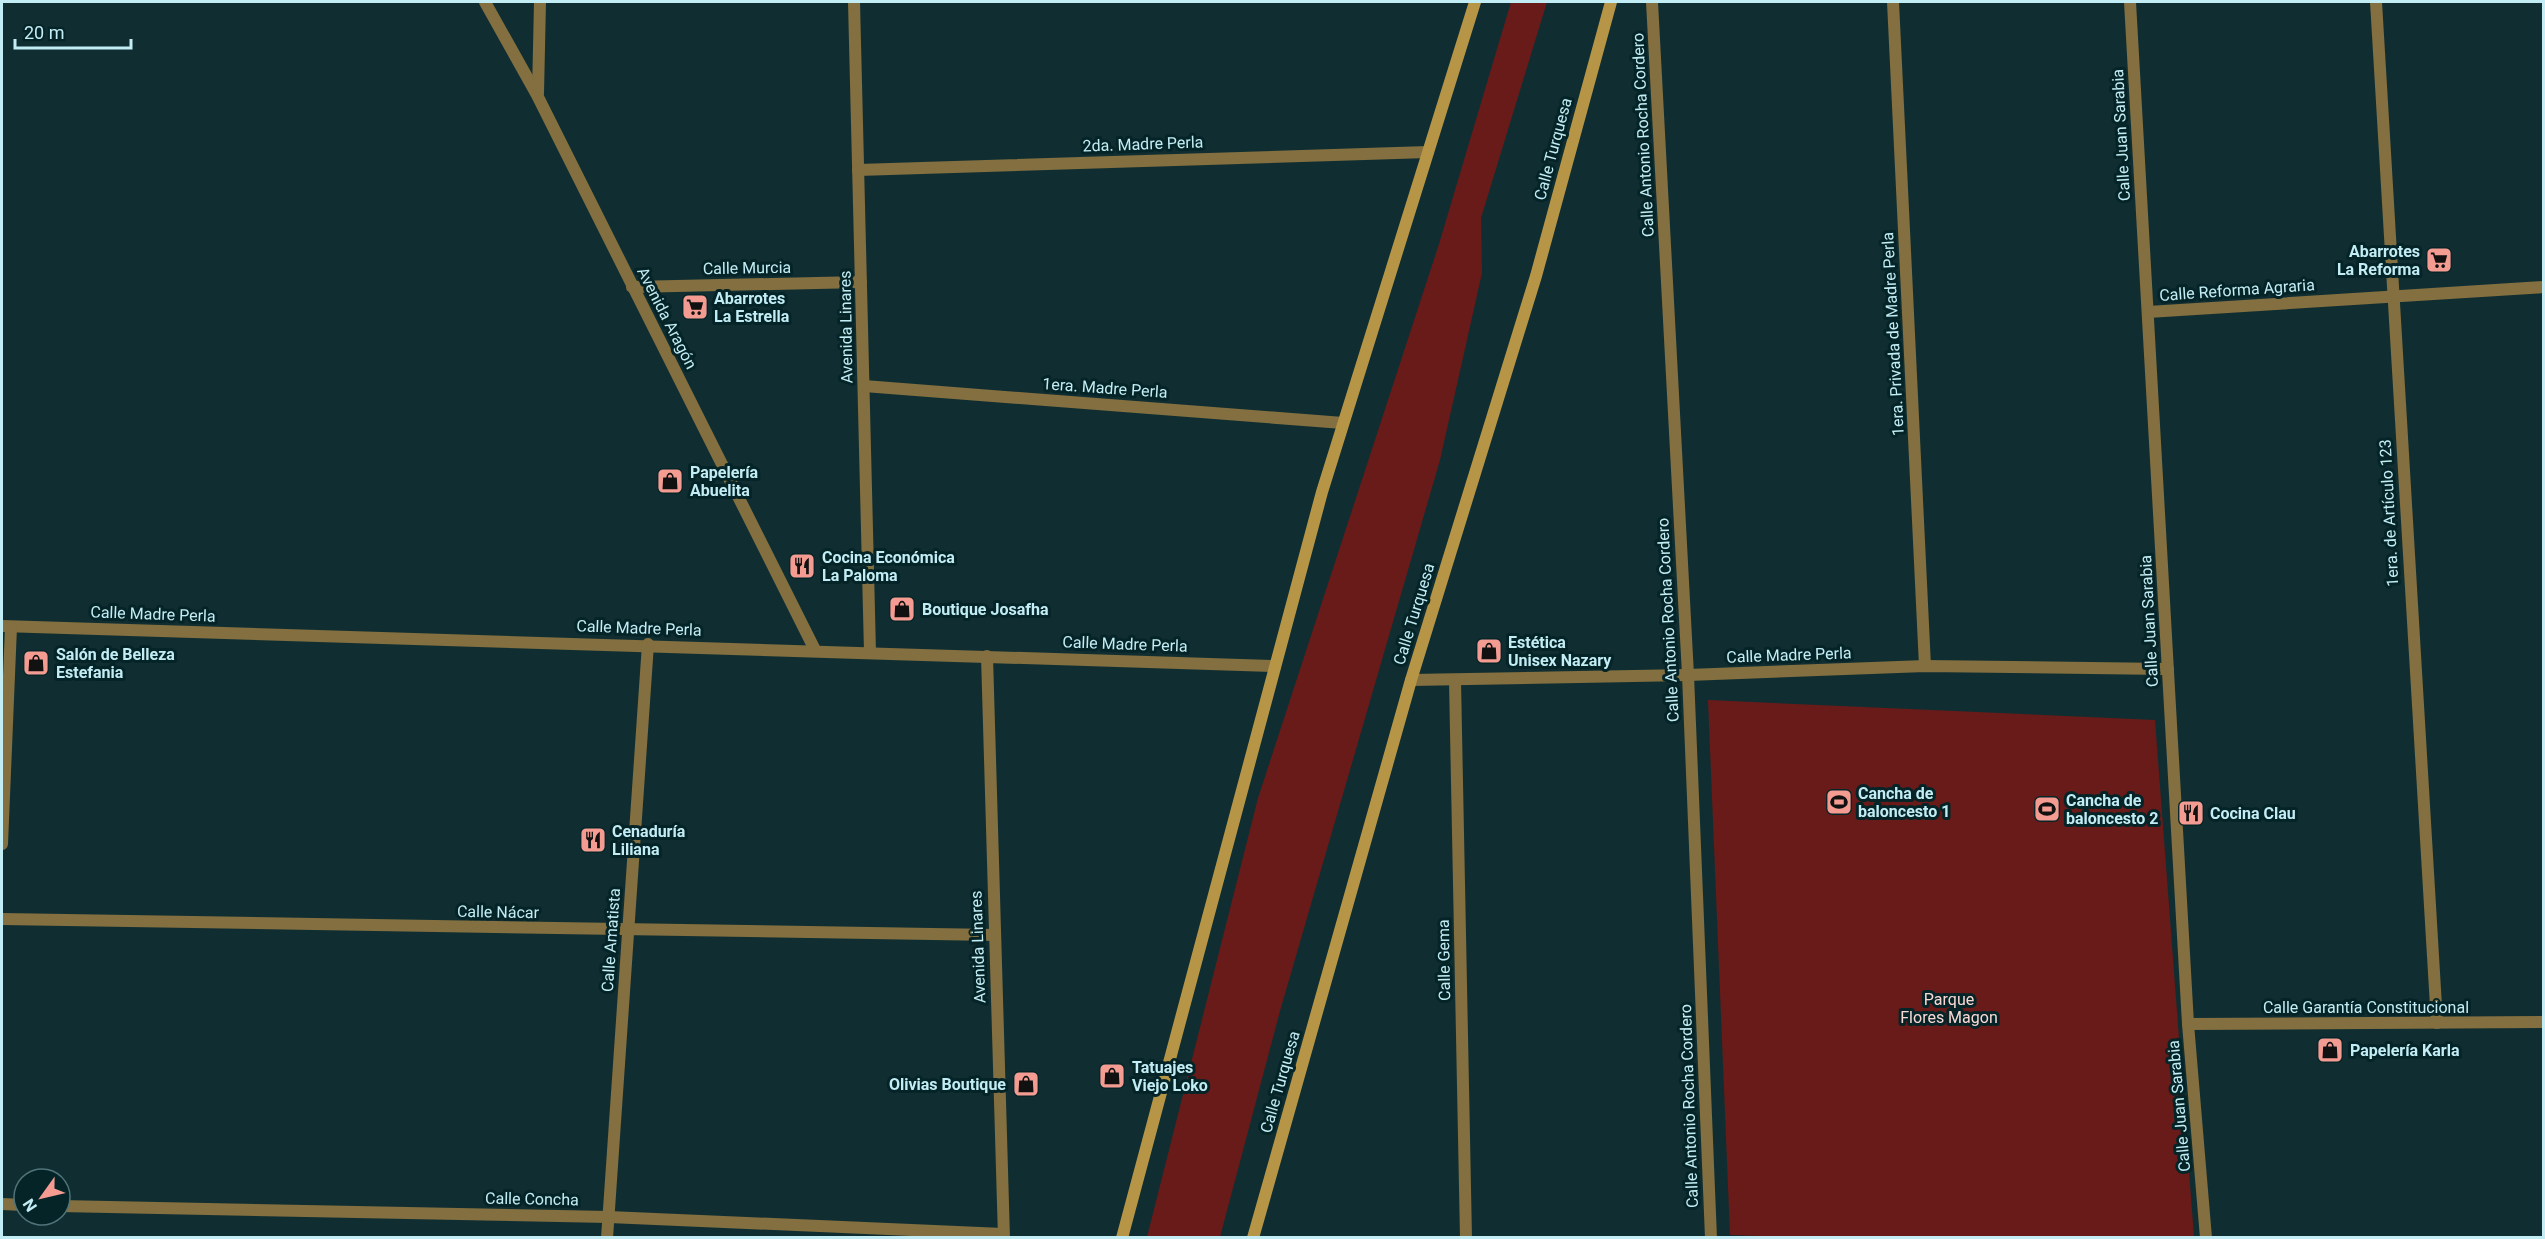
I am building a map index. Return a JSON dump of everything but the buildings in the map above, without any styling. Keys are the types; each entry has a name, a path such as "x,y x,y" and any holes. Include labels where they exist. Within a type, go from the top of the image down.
{"main road":[{"path":"1122,1238 1275,666 1343,423 1475,2"},
{"name":"Calle Turquesa","path":"1253,1238 1411,680 1536,276 1611,2"}],"street":[{"name":"Avenida Aragón","path":"486,2 537,96 815,650"},
{"path":"537,96 540,2"},
{"name":"Avenida Linares","path":"854,2 870,652"},
{"name":"Calle Antonio Rocha Cordero","path":"1652,2 1688,675 1711,1238"},
{"name":"1era. Privada de Madre Perla","path":"1893,2 1925,666"},
{"name":"Calle Juan Sarabia","path":"2130,2 2188,1024 2206,1238"},
{"name":"1era. de Artículo 123","path":"2376,2 2437,1023"},
{"name":"2da. Madre Perla","path":"858,170 1428,152"},
{"name":"Calle Murcia","path":"632,287 861,282"},
{"name":"Calle Reforma Agraria","path":"2148,312 2544,287"},
{"name":"1era. Madre Perla","path":"864,386 1343,423"},
{"path":"2,844 6,626"},
{"name":"Calle Madre Perla","path":"6,626 648,644 1275,666"},
{"name":"Calle Amatista","path":"607,1238 648,644"},
{"name":"Avenida Linares","path":"987,656 1004,1236"},
{"name":"Calle Madre Perla","path":"1411,680 1688,675 1925,666 2168,669"},
{"name":"Calle Gema","path":"1455,681 1466,1238"},
{"name":"Calle Nácar","path":"2,919 628,931 994,935"},
{"name":"Calle Garantía Constitucional","path":"2188,1024 2544,1022"},
{"name":"Calle Concha","path":"72,1206 609,1217 1004,1236"}],"green space":[{"path":"1511,2 1547,2 1481,218 1482,273 1440,460 1280,1011 1220,1237 1147,1237 1258,798 1439,244"},
{"name":"Parque Flores Magon","path":"1708,700 2155,720 2194,1237 1811,1238 1730,1235"}],"place":[{"name":"Abarrotes La Reforma","path":"2439,260"},
{"name":"Abarrotes La Estrella","path":"695,307"},
{"name":"Papelería Abuelita","path":"670,481"},
{"name":"Cocina Económica La Paloma","path":"802,566"},
{"name":"Boutique Josafha","path":"902,609"},
{"name":"Estética Unisex Nazary","path":"1489,651"},
{"name":"Salón de Belleza Estefania","path":"36,663"},
{"name":"Cancha de baloncesto 1","path":"1839,802"},
{"name":"Cancha de baloncesto 2","path":"2047,809"},
{"name":"Cocina Clau","path":"2191,813"},
{"name":"Cenaduría Liliana","path":"593,840"},
{"name":"Papelería Karla","path":"2330,1050"},
{"name":"Tatuajes Viejo Loko","path":"1112,1076"},
{"name":"Olivias Boutique","path":"1026,1084"}]}
